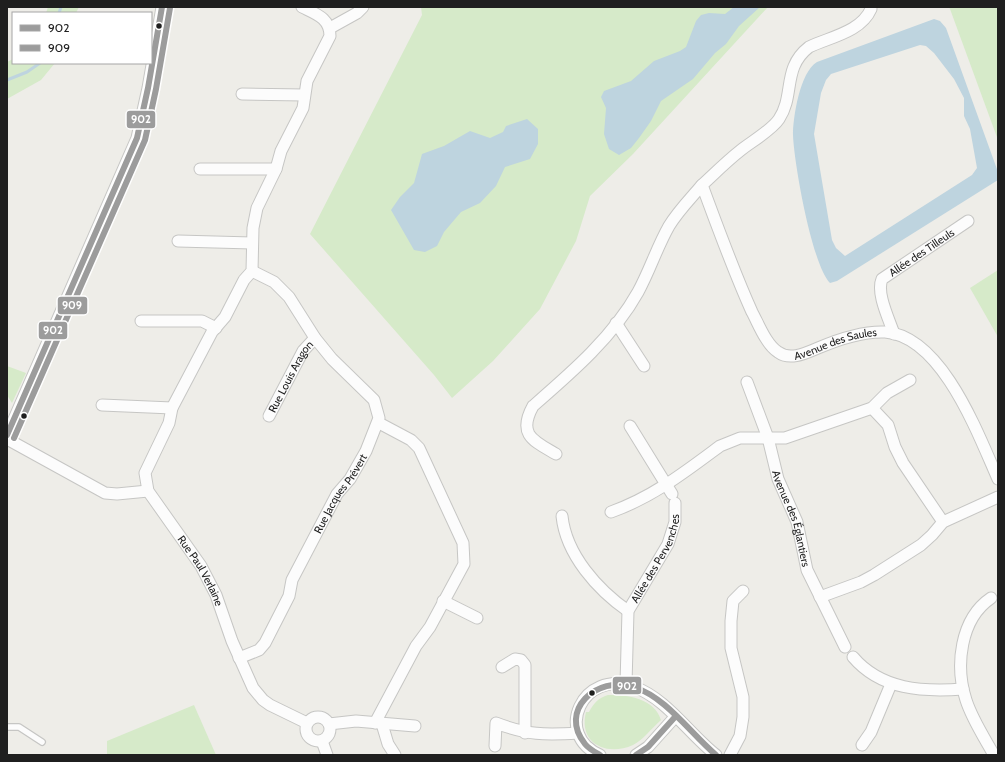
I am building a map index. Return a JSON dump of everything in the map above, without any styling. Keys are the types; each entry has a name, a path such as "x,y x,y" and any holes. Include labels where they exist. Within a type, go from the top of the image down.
{"street":[{"path":"7,435 137,138 148,88 162,7"},
{"path":"7,439 104,493 117,494 148,491 145,479 147,467 169,423 172,408 216,328 225,317 244,280 252,271 253,228 257,208 276,170 281,151 303,108 307,81 327,42 330,28 323,18 302,7"},
{"path":"330,28 357,13 363,7"},
{"path":"556,454 532,440 529,436 527,422 533,406 577,367 616,324 638,292 669,226 678,212 702,185 739,151 778,120 785,104 795,61 802,52 808,47 859,26 867,18 871,9"},
{"path":"242,94 304,95"},
{"path":"200,169 276,170"},
{"name":"Avenue des Saules","path":"702,185 737,278 761,329 778,352 785,356 796,356 848,337 877,332 894,334 916,343 937,362 950,382 977,430 998,479"},
{"name":"Allée des Tilleuls","path":"894,334 881,296 880,287 882,279 968,221"},
{"path":"178,241 252,243"},
{"name":"Rue Louis Aragon","path":"252,271 274,282 289,297 315,338 338,366 374,400 379,411 378,423"},
{"path":"141,321 202,321 216,328"},
{"path":"616,324 644,366"},
{"name":"Rue Louis Aragon","path":"269,416 303,351 315,338"},
{"path":"610,512 640,501 671,494 720,446 730,441 749,438 785,438 872,408 887,393 910,380"},
{"name":"Avenue des Églantiers","path":"747,382 768,438 778,479 797,522 804,561 820,597 846,647"},
{"path":"102,405 172,408"},
{"path":"872,408 888,425 903,463 944,522"},
{"path":"378,423 411,440 419,448 465,549 464,564 430,627 416,646 378,723"},
{"name":"Rue Jacques Prévert","path":"239,658 259,650 265,643 289,596 292,580 337,494 350,479 366,451 378,423"},
{"path":"630,426 671,494"},
{"name":"Rue Paul Verlaine","path":"148,491 201,566 216,595 239,658"},
{"name":"Allée des Pervenches","path":"626,684 628,611 668,544 675,522 671,494"},
{"path":"820,597 861,582 885,569 921,545 944,522 998,497"},
{"name":"Allée des Pervenches","path":"562,516 566,536 581,563 603,591 628,611"},
{"path":"730,755 740,736 744,705 731,648 731,608 736,595 743,590"},
{"path":"991,598 978,610 965,635 961,659 963,690 971,713 994,755"},
{"path":"444,601 477,618"},
{"path":"853,657 867,672 891,684 923,690 963,690"},
{"path":"239,658 253,688 263,700 307,723"},
{"path":"502,666 515,659 521,660 525,665 525,733"},
{"path":"600,755 587,747 578,733 577,716 579,708 587,694 603,685 626,684 647,692 661,703 698,740 716,755"},
{"path":"862,745 871,732 891,684"},
{"path":"636,755 648,747 675,716"},
{"path":"318,717 325,719 329,724 329,734 322,741 315,741 308,737 306,730 307,723 312,718 318,717"},
{"path":"329,724 348,721 415,726"},
{"path":"378,723 395,755"},
{"path":"495,746 496,723 525,733 578,733"},
{"path":"322,741 327,755"}],"lane":[{"path":"7,727 19,727 42,742"}],"green space":[{"path":"48,7 79,7 76,12 46,12"},
{"path":"421,7 768,7 633,154 590,196 576,241 540,309 493,361 452,398 434,375 310,234 422,15"},
{"path":"949,7 998,7 998,140 950,9"},
{"path":"12,60 12,64 54,64 41,80 7,99 7,62"},
{"path":"998,270 998,337 970,288"},
{"path":"7,366 26,373 12,403 7,395"},
{"path":"608,695 632,697 646,702 658,713 661,720 633,745 613,749 596,745 586,732 586,712 589,712 599,699"},
{"path":"194,705 216,755 107,755 107,741"}],"water":[{"path":"734,7 760,7 739,26 726,44 715,53 693,79 661,101 651,121 631,148 619,155 609,149 604,134 606,108 601,97 604,91 631,81 654,61 680,51 686,47 696,21 701,15 709,13 725,14"},
{"path":"934,19 940,21 946,28 998,172 998,180 837,281 830,283 823,273 805,213 800,189 793,135 794,117 802,85 811,67 817,62","holes":["920,45 926,46 934,53 954,79 964,98 964,116 970,129 977,168 972,175 845,256 836,248 832,240 814,134 821,93 826,80 831,74"]},
{"path":"527,119 538,129 538,144 530,159 505,167 496,186 480,203 461,212 444,232 437,246 425,252 414,250 391,210 400,197 414,183 422,154 444,146 470,131 490,138 503,132 506,126"}],"waterway":[{"path":"59,12 61,7"},
{"path":"7,80 27,72 39,64"}],"transit line":[{"name":"902","path":"7,435 137,138 148,88 162,7"},
{"name":"909","path":"14,438 145,140 156,89 170,8"},
{"name":"902","path":"600,755 585,744 578,732 576,719 579,708 585,699 595,691 607,686 620,685 634,687 657,699 678,717 716,755"},
{"name":"902","path":"636,755 648,747 675,717"}]}
